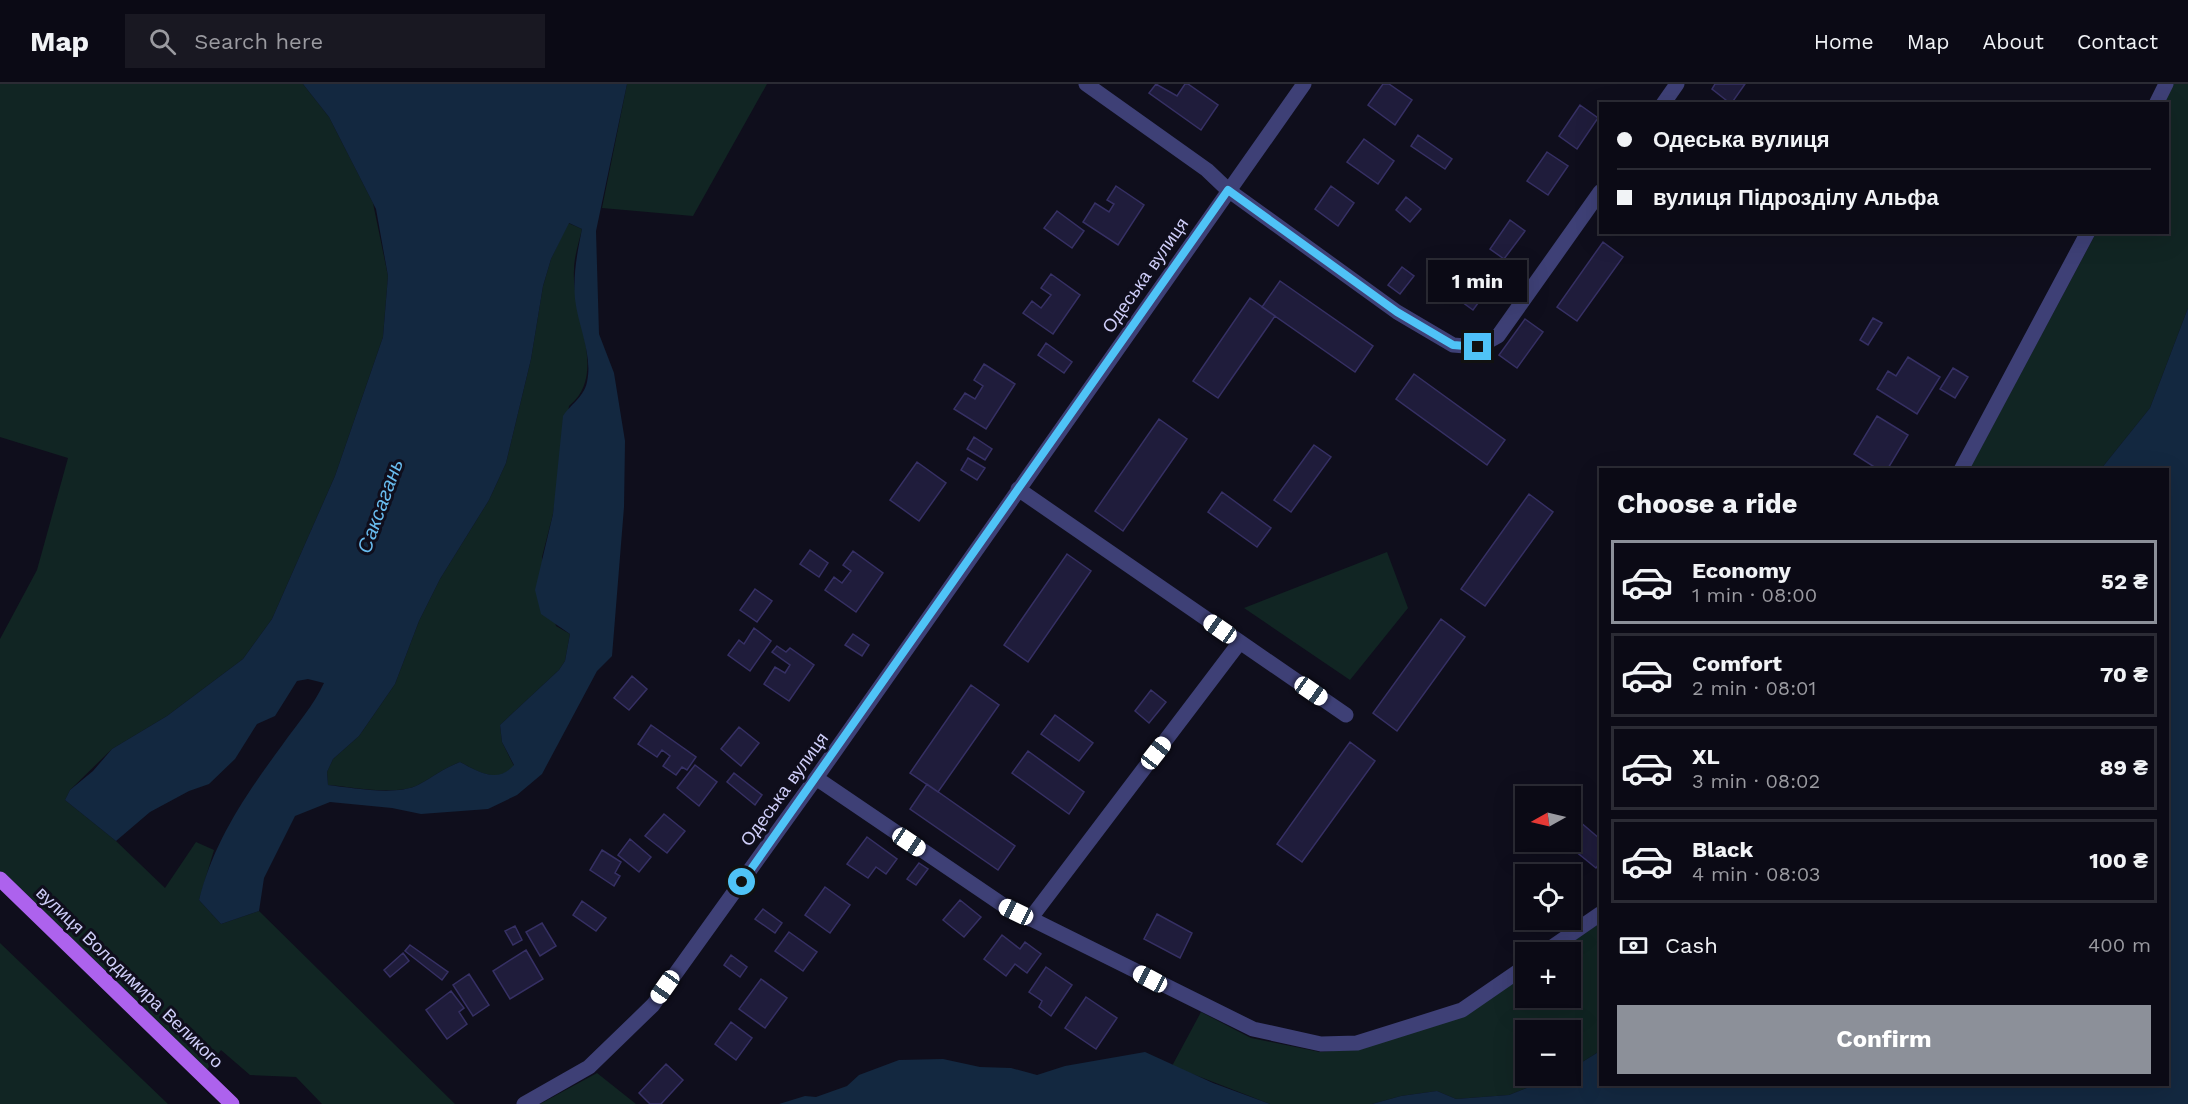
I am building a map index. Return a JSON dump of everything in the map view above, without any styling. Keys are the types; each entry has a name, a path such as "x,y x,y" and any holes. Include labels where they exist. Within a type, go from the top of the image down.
{"main road":[{"name":"вулиця Володимира Великого","path":"0,879 232,1104"}],"street":[{"path":"1086,84 1207,170 1228,190 1397,312 1453,345 1478,347 1498,336 1599,193"},
{"name":"Одеська вулиця","path":"524,1104 589,1067 653,1005 816,778 1304,84"},
{"path":"1664,102 1677,84"},
{"path":"2157,102 2166,84"},
{"path":"1961,468 2087,234"},
{"path":"1018,489 1346,715"},
{"path":"1030,919 1240,642"},
{"path":"816,778 1003,905 1252,1029 1321,1044 1357,1042 1462,1010 1515,974"},
{"path":"1559,942 1599,915"}],"green space":[{"path":"0,84 303,84 329,117 373,203 388,276 383,337 335,476 272,619 243,659 167,716 112,749 70,790 65,800 116,841 165,888 196,842 214,850 199,900 221,924 259,911 455,1104 322,1104 296,1077 250,1075 221,1050 203,1075 0,879 0,639 37,570 68,458 0,437"},
{"path":"627,84 767,84 693,216 602,208"},
{"path":"2173,84 2188,84 2188,308 2150,408 2102,468 1970,468 2095,234 2169,234 2169,102 2164,102"},
{"path":"568,223 582,229 574,270 585,342 586,377 581,393 569,406 553,514 542,557 556,626 570,634 565,661 559,670 500,725 502,742 514,766 508,771 501,774 488,774 460,762 418,785 398,790 328,785 327,772 333,759 359,736 395,684 419,621 440,579 489,500 506,463 531,359 543,286 551,259"},
{"path":"1387,552 1408,608 1350,680 1244,608"},
{"path":"1599,924 1599,1052 1581,1063 1581,1020 1515,1020 1515,1086 1532,1086 1509,1095 1456,1099 1437,1091 1401,1096 1372,1104 1270,1104 1172,1066 1201,1012 1251,1038 1320,1052 1358,1049 1515,978 1515,1008 1581,1008 1581,942 1572,942"},
{"path":"0,943 168,1104 0,1104"},
{"path":"597,1073 636,1104 540,1104"}],"water":[{"name":"Саксагань","path":"303,84 627,84 596,231 599,334 614,373 625,441 624,507 612,656 597,671 542,774 517,795 488,809 421,814 392,808 330,802 295,816 264,878 259,911 221,924 199,900 213,857 245,799 310,707 324,683 308,679 297,681 275,716 257,724 235,759 209,784 189,791 150,812 116,841 65,800 70,790 93,771 112,749 167,716 243,659 272,619 335,476 383,337 388,276 376,209 329,117","holes":["569,223 582,229 576,264 575,299 587,351 587,382 583,392 563,416 553,514 535,590 541,614 570,634 565,661 559,670 500,725 502,742 514,765 508,771 501,774 488,774 460,762 418,785 398,790 386,791 328,785 327,772 333,759 359,736 395,684 419,621 440,579 489,500 506,463 531,359 543,286 551,259"]},
{"path":"2188,308 2188,1104 1372,1104 1401,1096 1437,1091 1456,1099 1509,1095 1532,1086 1581,1086 1581,1063 1599,1052 1599,1086 2169,1086 2169,468 2102,468 2150,408"},
{"path":"1145,1052 1213,1083 1270,1104 779,1104 805,1096 816,1097 847,1086 859,1075 899,1060 943,1059 980,1067 1011,1068 1037,1075 1065,1066"}],"building":[{"path":"1156,84 1177,96 1185,84 1188,84 1218,105 1201,130 1149,93"},
{"path":"1383,84 1389,84 1412,100 1395,125 1368,105"},
{"path":"1715,84 1745,84 1732,102 1728,102 1712,89"},
{"path":"1580,105 1598,118 1577,149 1559,136"},
{"path":"1418,135 1452,159 1445,169 1411,146"},
{"path":"1364,139 1394,161 1378,184 1347,162"},
{"path":"1547,152 1568,166 1548,195 1527,181"},
{"path":"1116,186 1144,205 1118,245 1083,222 1095,203 1109,212 1114,204 1107,200"},
{"path":"1331,186 1354,203 1338,226 1315,209"},
{"path":"1406,197 1421,209 1410,222 1396,210"},
{"path":"1057,211 1084,231 1072,248 1044,228"},
{"path":"1510,220 1525,231 1504,259 1490,249"},
{"path":"1603,242 1623,257 1577,321 1557,307"},
{"path":"1472,264 1495,280 1473,310 1451,294"},
{"path":"1402,267 1414,276 1400,294 1388,285"},
{"path":"1051,274 1080,295 1053,334 1023,313 1032,301 1041,308 1051,295 1041,288"},
{"path":"1280,281 1373,346 1355,372 1262,307"},
{"path":"1250,298 1275,316 1218,398 1193,381"},
{"path":"1873,318 1882,323 1868,345 1860,340"},
{"path":"1525,319 1543,332 1517,368 1499,355"},
{"path":"1046,343 1072,362 1064,373 1038,355"},
{"path":"1908,357 1940,377 1917,414 1877,389 1888,371 1896,376"},
{"path":"984,364 1015,384 986,429 954,409 965,393 975,399 983,386 974,380"},
{"path":"1953,368 1968,377 1955,398 1940,389"},
{"path":"1414,374 1505,440 1487,465 1396,399"},
{"path":"1877,416 1908,435 1888,468 1876,468 1854,454"},
{"path":"1159,419 1187,439 1123,531 1095,511"},
{"path":"974,437 992,449 985,460 967,449"},
{"path":"1314,445 1331,457 1291,512 1274,500"},
{"path":"968,458 985,468 977,480 961,470"},
{"path":"917,462 946,483 919,521 890,500"},
{"path":"1222,492 1271,528 1257,547 1208,512"},
{"path":"1529,494 1553,512 1485,606 1461,589"},
{"path":"810,550 828,563 819,577 800,564"},
{"path":"853,551 883,573 856,612 825,590 834,577 842,583 851,571 843,565"},
{"path":"1067,554 1091,571 1028,662 1004,645"},
{"path":"755,589 772,601 757,622 740,610"},
{"path":"1441,619 1465,637 1397,731 1373,713"},
{"path":"754,628 771,641 750,671 728,655 739,640 744,644"},
{"path":"853,634 869,645 862,656 845,645"},
{"path":"777,646 786,652 790,648 814,665 789,701 764,684 775,667 785,673 790,665 772,652"},
{"path":"632,676 647,689 629,710 614,698"},
{"path":"971,685 999,705 938,792 910,773"},
{"path":"1151,690 1166,702 1149,723 1135,711"},
{"path":"1055,715 1093,743 1079,761 1041,734"},
{"path":"651,725 696,757 687,770 682,767 676,775 663,766 670,756 662,750 657,757 638,744"},
{"path":"739,727 759,743 741,766 721,749"},
{"path":"1350,742 1375,761 1302,862 1277,844"},
{"path":"1028,751 1084,792 1069,814 1012,773"},
{"path":"695,765 717,782 699,806 677,788"},
{"path":"734,773 762,795 755,805 727,782"},
{"path":"927,784 1015,846 998,870 910,809"},
{"path":"664,814 685,831 667,853 645,836"},
{"path":"1581,823 1599,838 1599,864 1596,868 1576,852 1581,852"},
{"path":"867,837 897,859 886,874 876,867 868,878 847,864"},
{"path":"630,839 651,857 639,872 618,855"},
{"path":"602,850 621,862 615,873 620,876 614,886 590,870"},
{"path":"919,863 928,869 916,885 907,879"},
{"path":"825,887 850,905 830,933 805,915"},
{"path":"960,900 981,917 964,937 943,920"},
{"path":"582,901 606,918 596,931 573,915"},
{"path":"763,909 782,923 775,933 755,919"},
{"path":"1157,914 1192,933 1180,958 1144,939"},
{"path":"542,923 556,946 540,956 526,932"},
{"path":"515,926 522,940 513,945 505,931"},
{"path":"789,932 817,952 803,971 775,951"},
{"path":"1002,935 1020,949 1025,942 1041,954 1027,973 1015,964 1006,976 984,959"},
{"path":"410,945 448,972 442,980 405,951"},
{"path":"526,950 543,979 510,999 493,971"},
{"path":"403,953 409,961 390,977 384,970"},
{"path":"731,955 747,967 740,977 724,965"},
{"path":"1046,967 1072,985 1051,1016 1039,1007 1042,1001 1029,992"},
{"path":"469,974 489,1005 473,1016 453,985"},
{"path":"761,979 787,998 765,1028 739,1009"},
{"path":"451,991 464,1008 459,1012 467,1024 447,1039 426,1010"},
{"path":"1086,997 1117,1018 1096,1049 1065,1028"},
{"path":"731,1022 752,1038 736,1060 715,1044"},
{"path":"666,1064 683,1080 661,1104 650,1104 639,1093"}],"route":[{"path":"742,882 1228,190 1397,312 1453,345 1478,347"}]}
